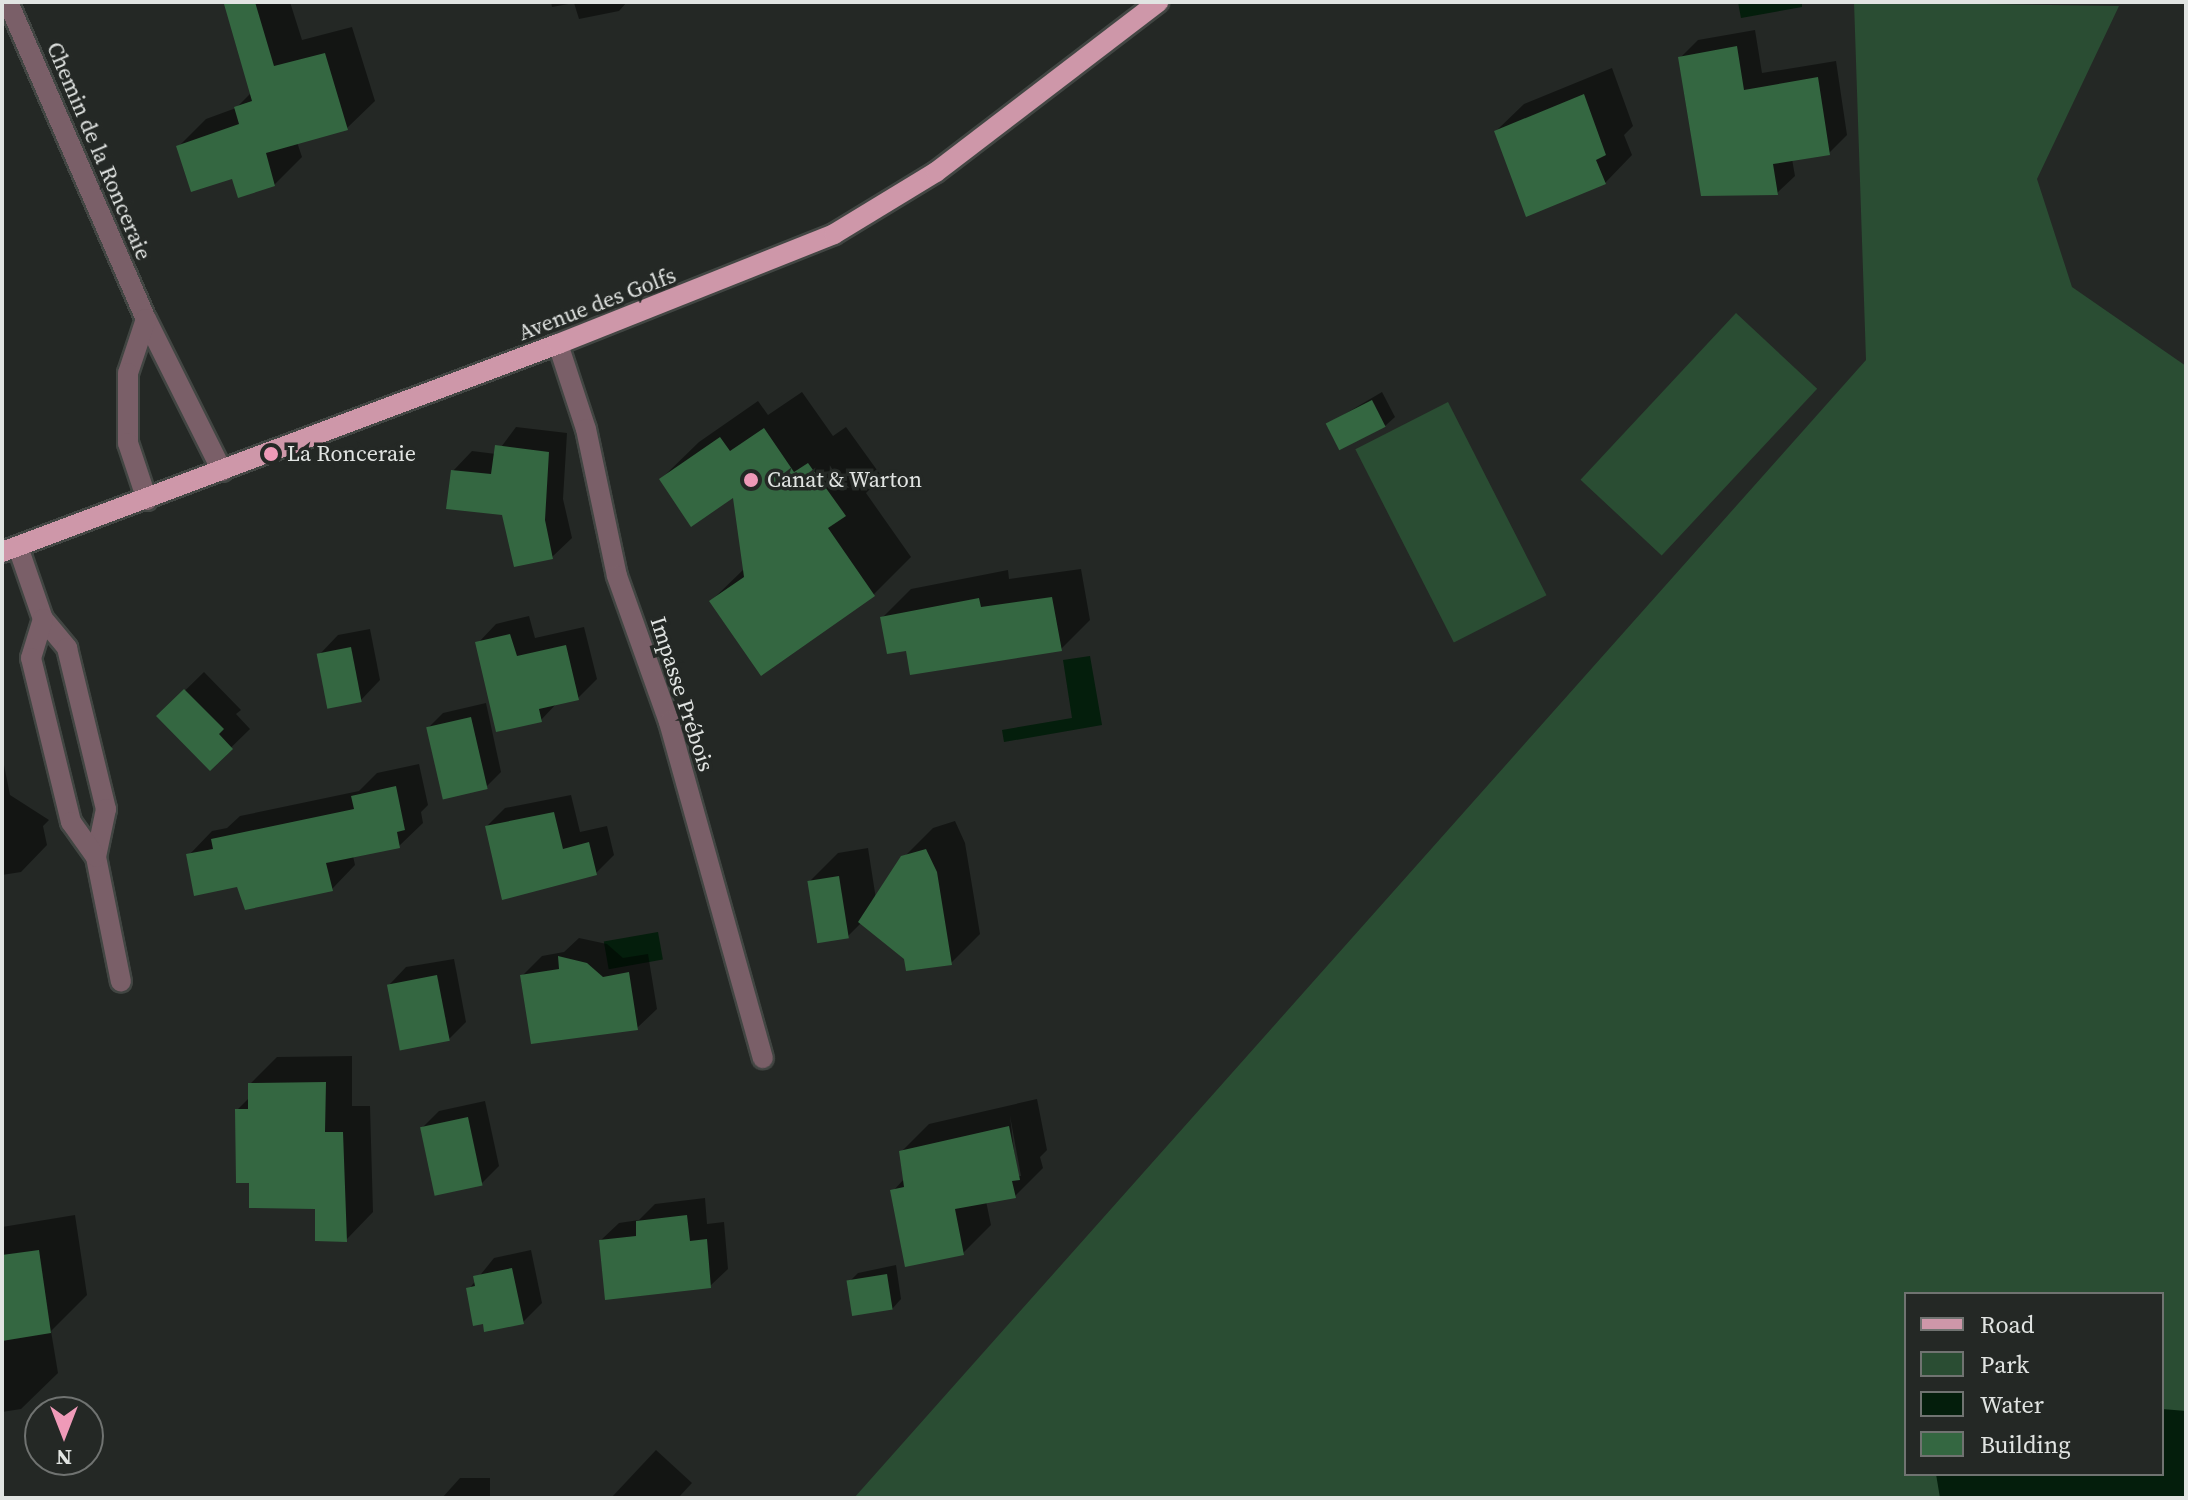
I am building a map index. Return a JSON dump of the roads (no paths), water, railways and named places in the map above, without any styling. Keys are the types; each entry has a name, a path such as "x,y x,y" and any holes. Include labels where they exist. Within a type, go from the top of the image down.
{"main road":[{"name":"Avenue des Golfs","path":"10,549 558,344 834,234 936,172 1158,2"}],"street":[{"name":"Chemin de la Ronceraie","path":"8,2 146,319 222,471"},
{"path":"146,319 128,373 128,443 147,500"},
{"name":"Impasse Prébois","path":"558,344 586,429 617,576 669,722 763,1058"},
{"path":"10,549 43,619 67,648 106,809 96,857 121,982"},
{"path":"43,619 31,658 71,822 96,857"}],"water":[{"path":"1738,2 1802,2 1802,7 1741,18"},
{"path":"1090,656 1102,725 1004,742 1002,730 1072,718 1063,660"},
{"path":"658,932 663,960 609,969 604,942"},
{"path":"2164,1409 2186,1411 2186,1498 1940,1498 1936,1476 2164,1476"}],"place":[{"name":"La Ronceraie","path":"271,454"},
{"name":"Canat & Warton","path":"751,480"}]}
